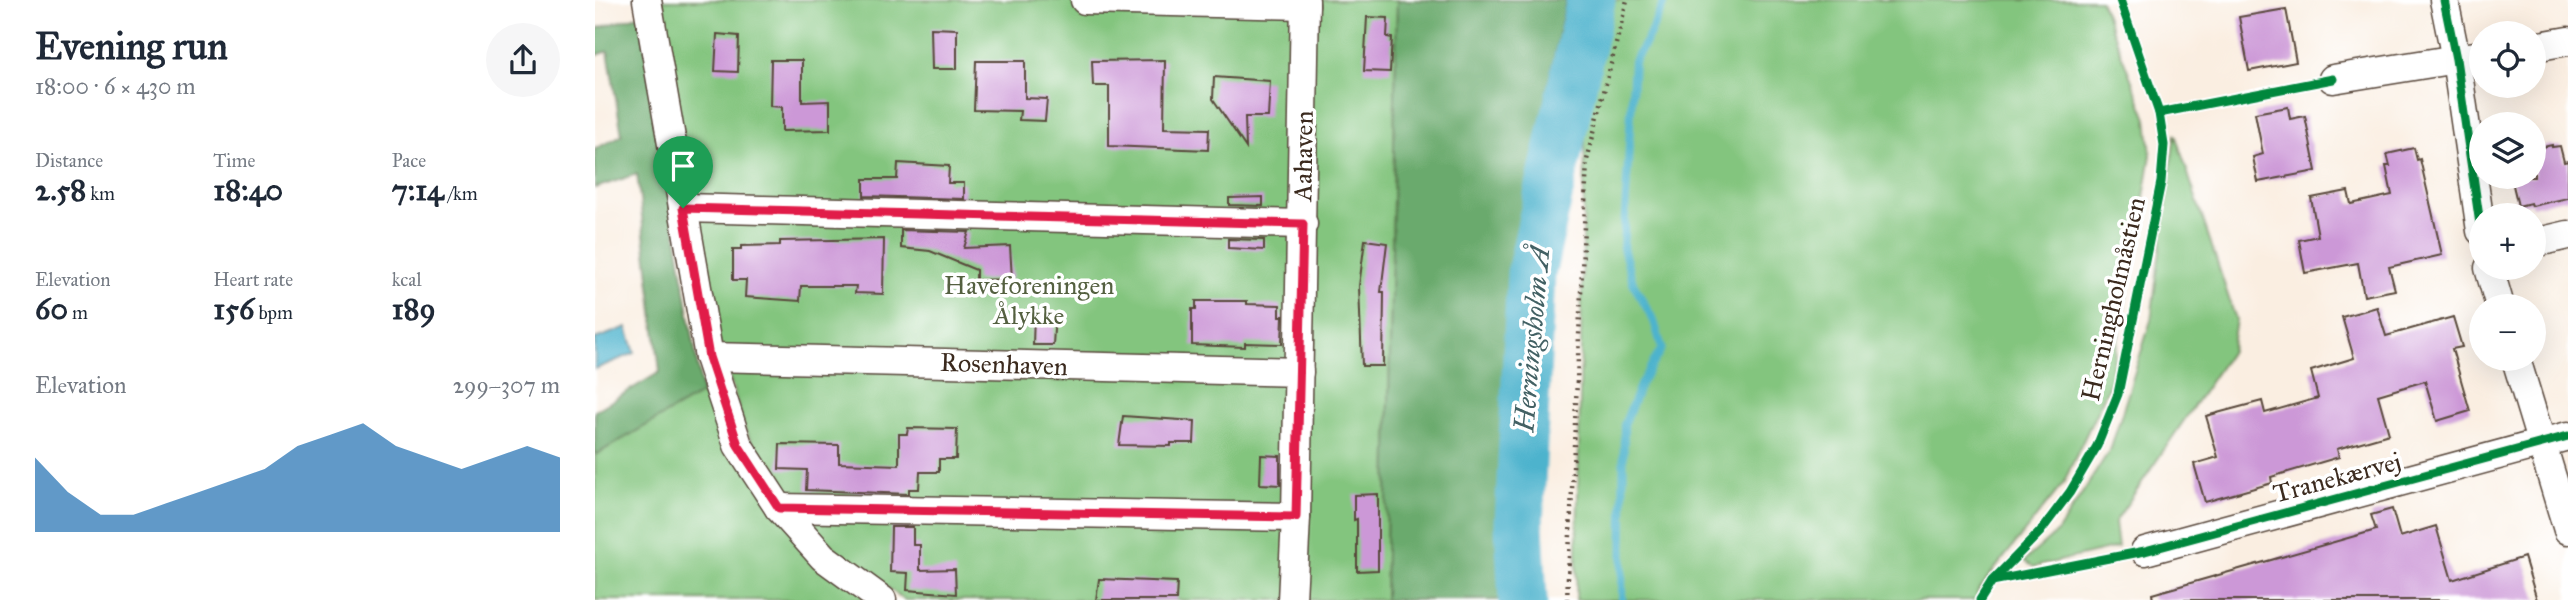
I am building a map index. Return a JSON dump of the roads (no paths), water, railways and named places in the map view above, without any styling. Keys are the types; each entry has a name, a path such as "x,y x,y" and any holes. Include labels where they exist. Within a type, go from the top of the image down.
{"street":[{"path":"647,0 709,357 738,445 779,508 823,557 883,600"},
{"name":"Aahaven","path":"1085,0 1305,3 1303,224 1292,600"},
{"path":"2333,79 2469,57 2444,0"},
{"path":"2546,45 2568,41"},
{"path":"2472,98 2479,203"},
{"path":"683,208 1303,224"},
{"path":"2546,240 2568,235"},
{"name":"Rosenhaven","path":"709,357 1299,372"},
{"path":"2519,371 2568,530"},
{"name":"Tranekærvej","path":"2145,551 2568,436"},
{"path":"779,508 1296,517"}],"water":[{"path":"627,327 635,353 595,369 595,339"}],"waterway":[{"name":"Herningsholm Å","path":"1523,600 1519,525 1531,274 1591,0"},
{"path":"1622,600 1624,425 1641,383 1662,348 1654,321 1633,283 1623,248 1634,61 1665,0"}],"park label":[{"name":"Haveforeningen Ålykke","path":"1029,300"}]}
